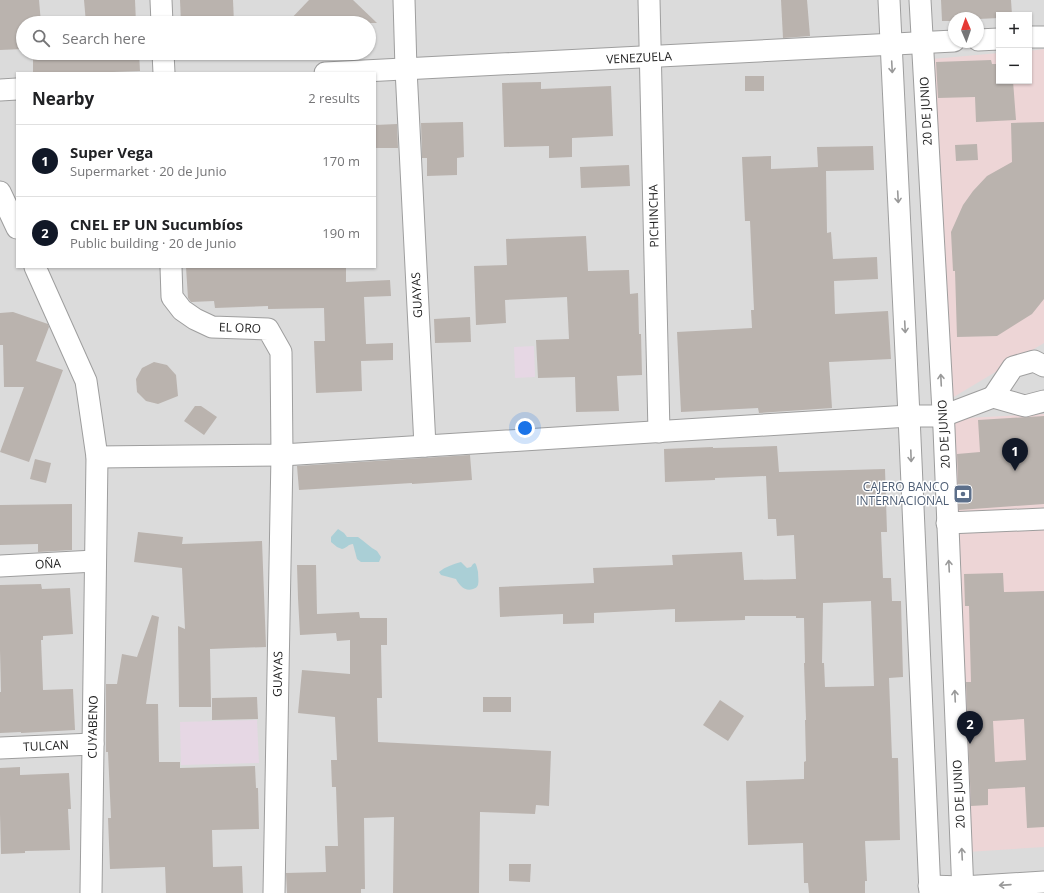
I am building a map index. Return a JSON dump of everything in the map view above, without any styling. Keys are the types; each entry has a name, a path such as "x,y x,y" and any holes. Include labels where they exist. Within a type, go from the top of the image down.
{"street":[{"path":"161,0 162,16"},
{"name":"GUAYAS","path":"404,0 406,69 425,446"},
{"name":"PICHINCHA","path":"649,0 659,432"},
{"path":"889,0 930,890 963,890 1044,882"},
{"name":"20 DE JUNIO","path":"920,0 943,416 963,890"},
{"path":"1032,37 1044,37"},
{"path":"984,40 996,39"},
{"name":"VENEZUELA","path":"345,72 948,41"},
{"path":"163,60 164,72"},
{"path":"0,90 16,89"},
{"path":"0,192 16,226"},
{"name":"CUYABENO","path":"35,268 86,381 97,457 91,893"},
{"name":"EL ORO","path":"171,268 172,297 182,310 195,319 212,327 268,329 281,352 282,455"},
{"path":"993,398 1013,367 1034,361 1044,366"},
{"path":"97,457 282,455 909,416 943,416 993,398 1025,406 1044,401"},
{"name":"GUAYAS","path":"274,893 282,455"},
{"path":"947,523 1044,519"},
{"name":"OÑA","path":"0,566 95,561"},
{"name":"TULCAN","path":"0,748 93,744"}],"shaded area":[{"path":"0,0 1044,0 1044,893 0,893"},
{"path":"1044,49 1044,343 952,398 932,59 996,53 996,84 1032,84 1032,51"},
{"path":"534,346 535,377 515,378 514,347"},
{"path":"1044,414 1044,847 967,852 948,419"},
{"path":"257,720 259,763 181,765 180,722"}],"water":[{"path":"338,529 347,537 358,537 377,551 381,557 379,562 361,562 357,559 353,544 342,549 337,547 331,542 331,537"},
{"path":"461,562 467,568 471,567 475,563 476,564 478,572 478,586 475,588 467,590 461,586 456,579 441,575 439,572 449,566"}],"building":[{"path":"0,0 39,0 40,16 16,16 16,49 0,50"},
{"path":"84,0 135,0 136,16 85,16"},
{"path":"180,0 233,0 234,16 181,16"},
{"path":"309,0 353,0 370,16 294,16"},
{"path":"781,0 807,0 810,36 783,38"},
{"path":"941,0 1011,0 1012,12 996,12 996,18 984,19 984,12 948,12 948,21 942,21"},
{"path":"33,60 139,60 140,71 33,72"},
{"path":"991,60 992,64 996,64 996,84 1013,84 1016,120 976,122 975,97 938,98 936,62"},
{"path":"745,76 764,76 764,91 745,91"},
{"path":"541,82 541,89 611,86 613,136 572,138 572,157 549,158 549,146 504,147 502,83"},
{"path":"463,122 464,157 457,158 457,175 427,176 427,158 422,158 421,123"},
{"path":"1044,122 1044,299 1032,314 997,336 957,337 955,271 953,271 951,232 963,205 973,191 987,176 1012,162 1011,123"},
{"path":"397,124 398,148 376,148 376,125"},
{"path":"977,144 978,160 956,161 955,145"},
{"path":"873,146 874,170 826,171 827,233 831,232 833,259 877,257 878,279 834,281 835,314 888,311 891,359 829,362 832,408 759,413 758,408 681,412 677,332 752,328 751,310 754,310 750,221 745,221 742,157 771,156 771,169 818,167 817,147"},
{"path":"629,165 630,186 581,188 580,167"},
{"path":"586,236 588,271 629,270 630,294 638,293 642,375 617,376 619,411 576,412 575,377 538,378 536,340 569,339 567,297 505,300 506,323 476,325 474,266 507,265 506,239"},
{"path":"186,268 346,268 346,282 390,280 391,296 364,297 366,344 393,343 393,360 361,361 362,391 316,393 314,341 325,341 324,308 268,309 268,306 215,308 214,301 191,302 188,298"},
{"path":"13,312 48,324 49,327 36,361 63,370 29,462 0,452 24,387 4,387 3,345 0,345 0,313"},
{"path":"470,317 471,342 435,343 434,319"},
{"path":"154,362 167,365 176,375 178,396 158,404 146,401 137,392 136,379 142,368"},
{"path":"195,406 201,406 217,417 204,435 184,421"},
{"path":"1044,416 1044,504 959,510 957,454 980,452 978,420"},
{"path":"777,446 779,472 885,469 887,532 881,532 883,578 891,578 892,601 901,601 903,677 889,678 892,758 898,758 900,840 865,841 867,881 865,881 865,893 809,893 808,883 804,883 803,843 748,845 746,781 804,779 804,762 806,761 806,720 804,618 796,618 796,616 745,616 745,620 675,622 675,609 594,613 594,623 563,624 563,614 500,617 499,587 594,583 593,568 673,565 672,555 742,552 744,580 796,579 794,535 777,536 776,519 768,519 766,476 665,482 664,449","holes":["871,601 874,686 825,687 824,663 822,663 823,603"]},
{"path":"470,455 472,480 299,490 297,466"},
{"path":"35,459 51,463 46,483 30,479"},
{"path":"72,504 72,550 38,552 38,544 0,545 0,505"},
{"path":"138,532 183,537 182,544 262,541 266,647 210,649 211,707 179,707 178,626 185,629 182,568 134,562"},
{"path":"297,565 316,565 317,614 359,612 360,618 387,618 387,645 381,645 382,698 377,698 378,742 551,751 549,806 536,805 535,814 480,812 479,893 393,893 394,817 364,818 365,889 361,889 361,893 287,893 286,873 326,872 325,846 338,846 336,787 332,787 331,760 337,760 335,717 298,713 302,670 350,674 350,640 337,641 336,633 300,635"},
{"path":"1003,573 1004,592 1044,591 1044,827 1027,828 1025,787 988,789 988,805 971,806 966,682 971,682 969,606 965,606 964,574","holes":["1024,719 1026,760 995,762 993,721"]},
{"path":"41,584 42,589 70,588 73,634 43,636 43,640 41,640 43,690 73,689 75,730 0,733 0,585"},
{"path":"152,615 159,617 146,704 158,704 159,762 180,762 180,768 255,766 256,788 258,788 259,829 212,830 213,867 242,866 243,893 166,893 165,867 110,869 108,818 111,818 108,752 106,752 106,684 117,684 122,654 137,657"},
{"path":"257,697 258,719 212,720 212,698"},
{"path":"483,697 511,697 511,712 483,712"},
{"path":"720,700 744,716 728,741 703,725"},
{"path":"20,767 20,775 69,773 71,809 68,809 70,850 25,851 25,853 1,854 0,768"},
{"path":"509,864 531,864 530,882 509,881"}],"place":[{"name":"Super Vega","path":"1015,471"},
{"name":"CAJERO BANCO INTERNACIONAL","path":"963,494"},
{"name":"CNEL EP UN Sucumbíos","path":"970,744"}]}
